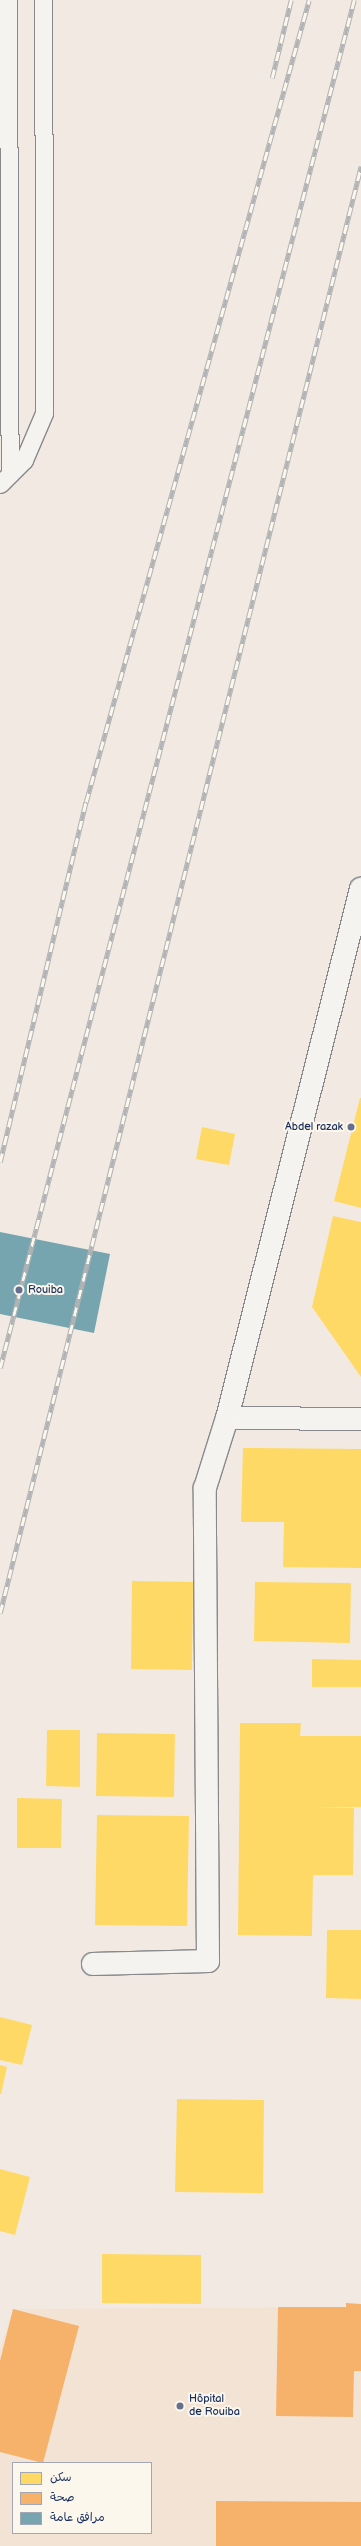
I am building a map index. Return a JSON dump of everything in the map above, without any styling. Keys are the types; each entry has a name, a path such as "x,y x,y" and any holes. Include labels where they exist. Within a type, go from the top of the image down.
{"street":[{"path":"93,1964 208,1961 205,1488 227,1418 361,889"},
{"path":"227,1418 361,1419"}],"lane":[{"path":"5,479 8,0"},
{"path":"5,479 24,460 44,413 43,0"}],"shaded area":[{"name":"Hôpital de Rouiba","path":"361,2307 361,2546 0,2546 0,2349 13,2309"}],"building: سكن":[{"path":"361,1098 361,1208 334,1201"},
{"path":"202,1127 235,1134 229,1165 196,1159"},
{"path":"333,1216 361,1222 361,1377 312,1307"},
{"path":"243,1448 361,1449 361,1568 283,1567 284,1522 241,1522"},
{"path":"132,1581 193,1582 192,1670 131,1669"},
{"path":"255,1582 351,1583 350,1643 254,1641"},
{"path":"312,1659 361,1660 361,1687 312,1687"},
{"path":"240,1723 301,1723 300,1736 361,1736 361,1807 313,1807 354,1808 353,1875 313,1875 312,1936 238,1935"},
{"path":"47,1730 80,1730 80,1787 46,1786"},
{"path":"97,1733 175,1734 174,1797 96,1796"},
{"path":"17,1798 62,1799 61,1848 17,1848"},
{"path":"97,1815 189,1816 187,1926 95,1925"},
{"path":"327,1930 361,1930 361,1999 326,1998"},
{"path":"0,2017 32,2025 22,2065 0,2060"},
{"path":"0,2065 7,2067 1,2094 0,2094"},
{"path":"177,2099 264,2100 263,2193 175,2192"},
{"path":"0,2169 30,2177 15,2235 0,2231"},
{"path":"102,2254 201,2255 201,2304 102,2303"}],"building: صحة":[{"path":"346,2303 361,2304 361,2371 354,2371 353,2417 276,2416 278,2307 346,2307"},
{"path":"13,2309 79,2326 43,2462 0,2452 0,2361"},
{"path":"216,2501 361,2502 361,2546 216,2546"}],"building: مرافق عامة":[{"path":"0,1232 110,1254 94,1333 0,1314"}],"railway":[{"path":"272,78 291,0"},
{"path":"0,1162 86,802 309,0"},
{"path":"0,1368 354,0"},
{"path":"0,1613 361,166"}],"place":[{"name":"Abdel razak","path":"351,1127"},
{"name":"Rouiba","path":"19,1290"},
{"name":"Hôpital de Rouiba","path":"180,2406"}]}
